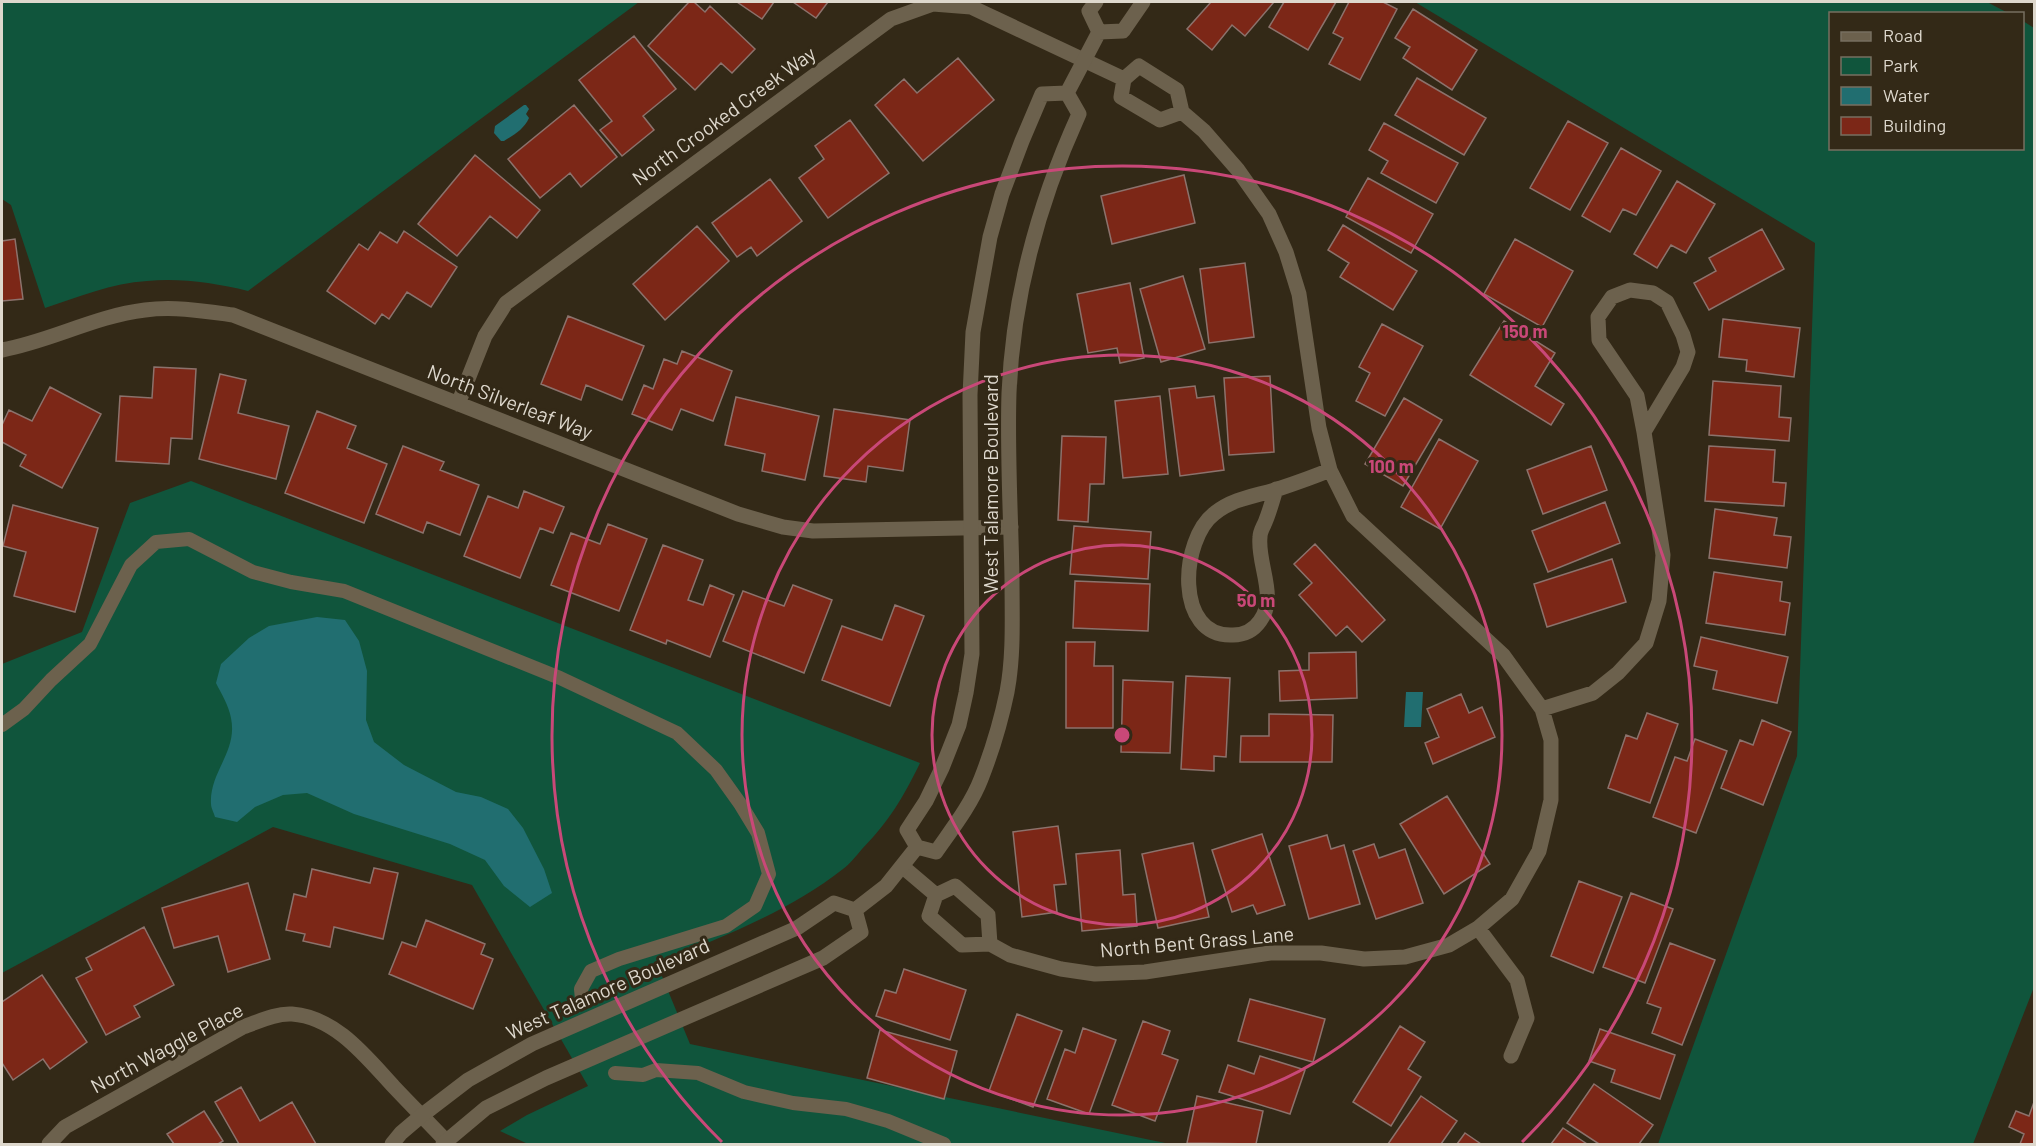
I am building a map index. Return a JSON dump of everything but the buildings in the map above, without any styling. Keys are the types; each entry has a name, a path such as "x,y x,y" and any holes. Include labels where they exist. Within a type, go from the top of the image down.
{"street":[{"path":"1096,2 1089,11 1099,32"},
{"path":"1099,32 1123,31 1143,2"},
{"name":"North Crooked Creek Way","path":"458,404 485,336 506,303 891,19 933,4 971,7 1124,79"},
{"path":"1067,93 1099,32"},
{"path":"1139,66 1177,90 1182,112 1160,120 1121,97 1124,79 1139,66"},
{"name":"West Talamore Boulevard","path":"1067,93 1078,114 1060,155 1043,204 1023,280 1013,339 1009,394 1011,527 1013,632 1007,690 996,736 981,780 936,852 917,847 907,830 926,801 959,724 972,654 970,395 973,333 990,237 1002,194 1022,141 1042,94 1067,93"},
{"name":"North Bent Grass Lane","path":"936,895 929,915 962,945 990,944 1010,955 1061,969 1105,974 1145,972 1270,953 1321,953 1364,958 1405,957 1449,945 1478,928 1512,898 1539,851 1551,800 1551,740 1542,709 1503,655 1353,516 1330,470 1319,428 1299,294 1286,252 1269,214 1238,170 1204,131 1182,112"},
{"path":"1542,709 1593,693 1618,673 1646,644 1659,601 1663,555 1637,396 1599,340 1598,317 1612,297 1630,290 1653,293 1667,302 1683,335 1688,352 1683,367 1644,432"},
{"name":"North Silverleaf Way","path":"2,350 105,318 146,309 193,309 233,315 738,514 783,527 813,531 1011,527"},
{"path":"1276,489 1260,533 1259,552 1267,586 1267,605 1261,620 1248,633 1222,635 1209,630 1198,619 1191,606 1189,566 1193,545 1201,528 1213,514 1237,499 1276,489 1330,470"},
{"path":"444,1143 486,1108 546,1078 823,958 861,932 855,910 886,886 917,847"},
{"path":"903,867 936,895 956,886 988,915 990,944"},
{"name":"West Talamore Boulevard","path":"392,1144 421,1116 468,1080 532,1044 797,928 834,903 855,910"},
{"path":"1478,928 1517,980 1520,989 1527,1018 1511,1056"},
{"name":"North Waggle Place","path":"49,1144 65,1127 243,1027 274,1016 291,1014 312,1018 348,1040 444,1143"}],"lane":[{"path":"2,725 24,709 90,644 131,565 156,542 189,539 253,572 291,582 344,591 560,678 678,733 716,770 741,805 758,833 769,874 754,906 726,926 619,959 591,971 581,989 582,999"},
{"path":"615,1073 643,1075 656,1070 698,1073 744,1092 793,1103 846,1109 888,1120 944,1144"}],"green space":[{"path":"2,2 639,2 248,291 198,282 172,280 134,282 83,295 45,308 11,205 2,199"},
{"path":"1415,2 1987,2 2006,12 1829,12 1829,150 2024,150 2024,22 2034,28 2034,987 1973,1144 1658,1144 1797,756 1815,243"},
{"path":"191,481 920,763 888,819 843,869 822,885 776,911 729,934 657,964 690,1044 1170,1144 528,1144 500,1131 527,1115 588,1086 472,885 273,827 2,973 2,664 82,632 130,503"}],"water":[{"path":"524,105 529,109 526,114 529,118 527,122 522,129 501,141 494,133 495,126"},
{"path":"317,617 345,620 359,641 367,671 366,720 374,742 404,765 456,792 481,797 508,809 523,828 544,869 552,893 530,907 504,886 485,860 450,844 354,814 307,793 283,795 255,807 237,822 215,817 211,806 214,782 231,741 232,730 229,709 216,683 221,664 249,638 269,626"},
{"path":"1406,692 1423,692 1421,727 1404,727"}]}
